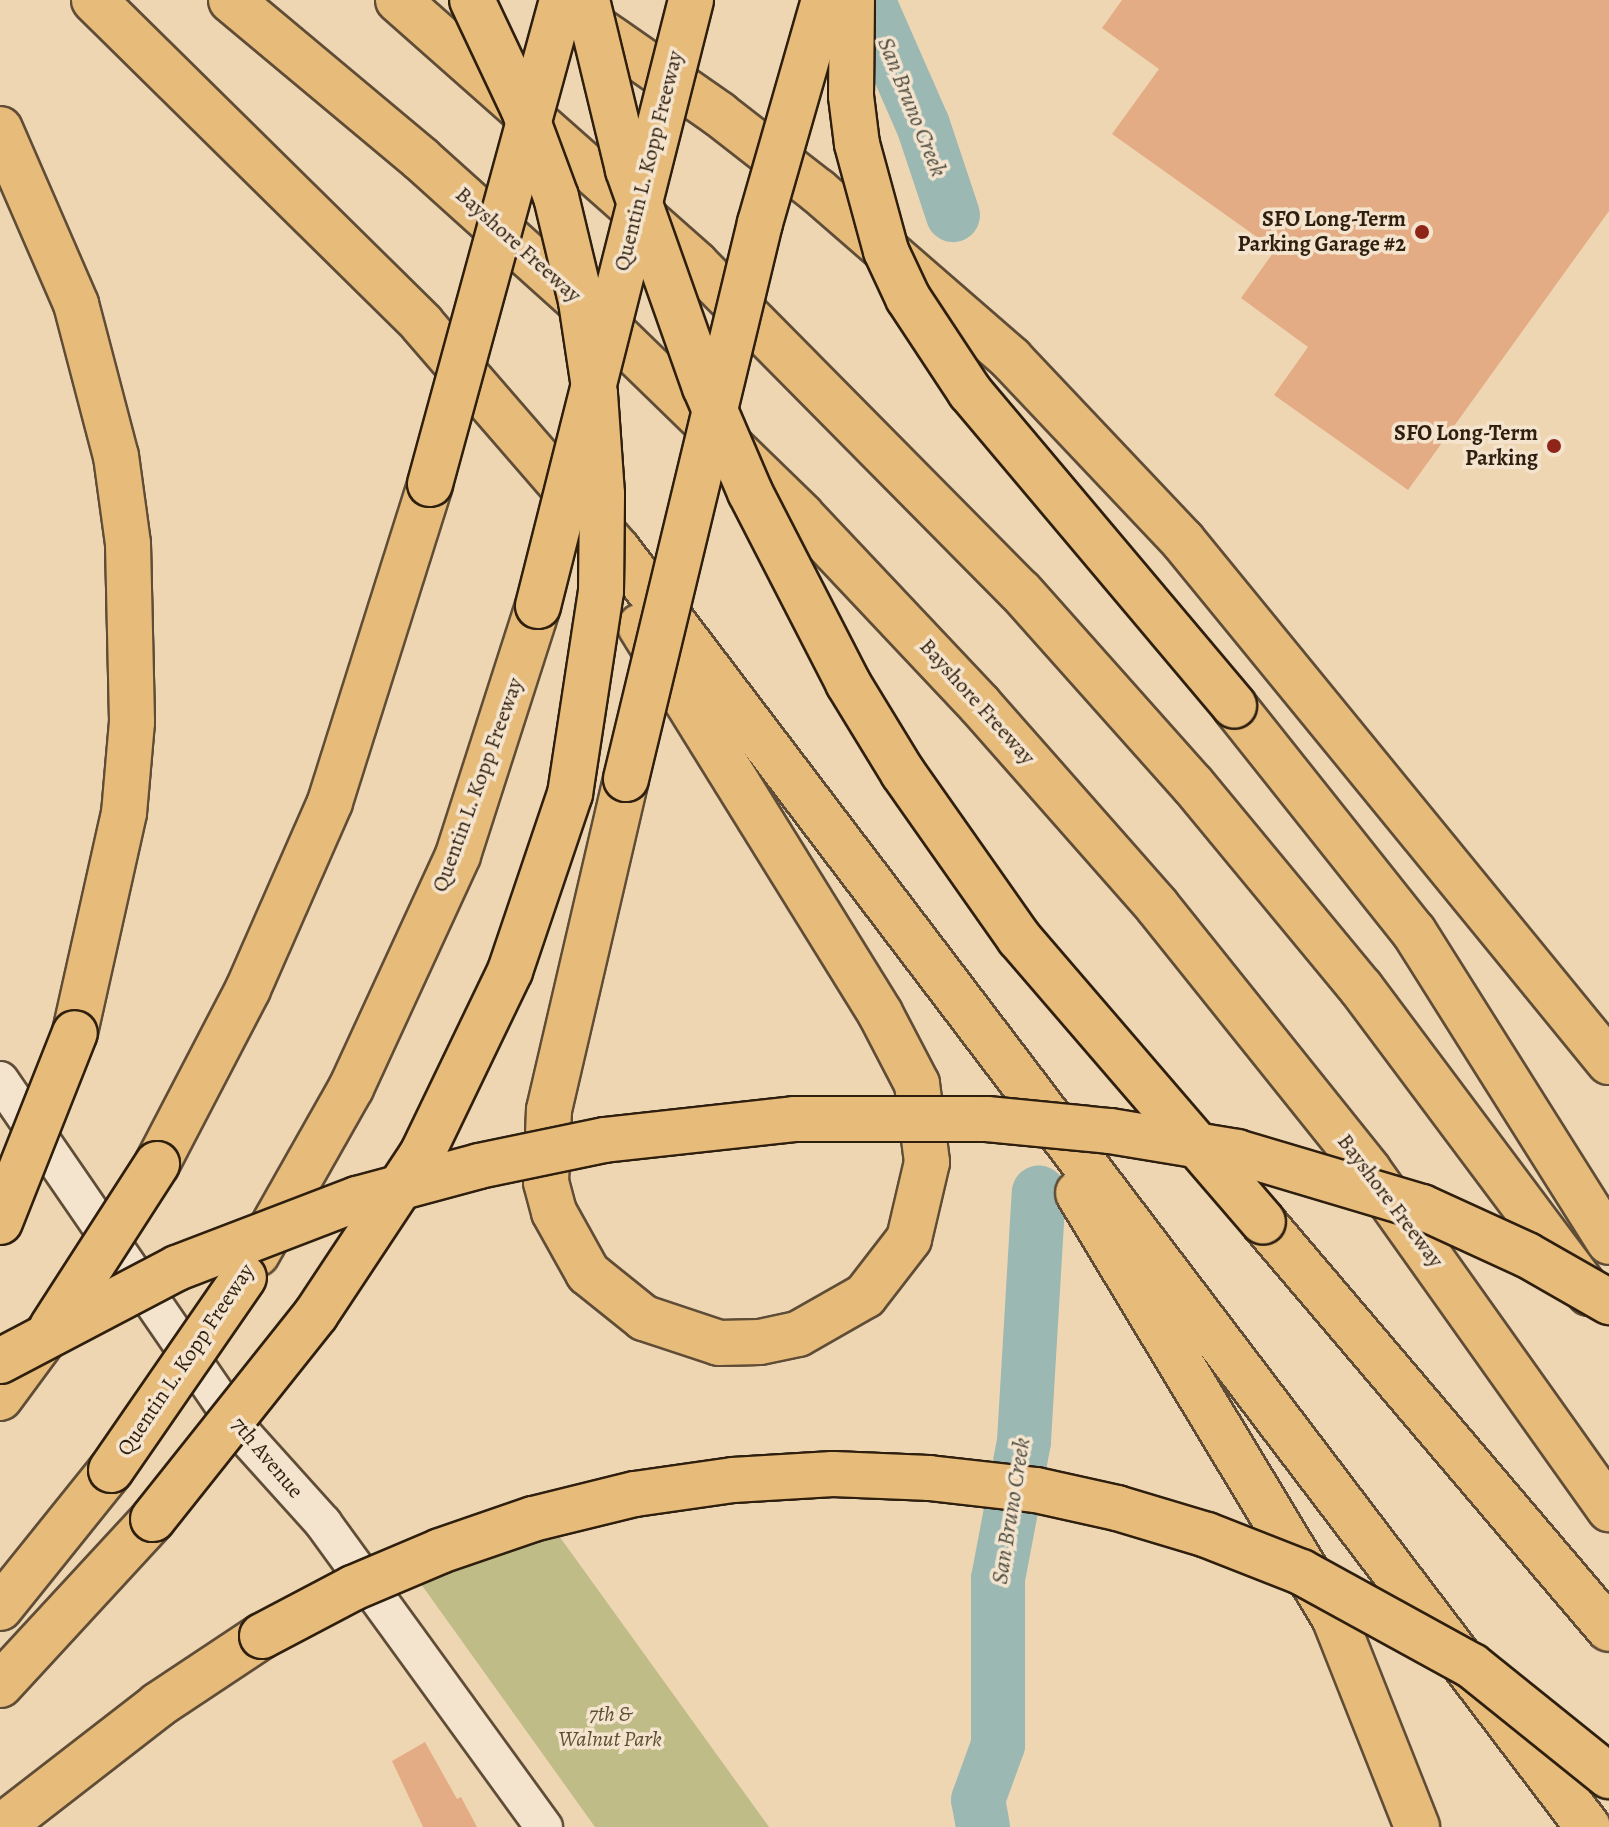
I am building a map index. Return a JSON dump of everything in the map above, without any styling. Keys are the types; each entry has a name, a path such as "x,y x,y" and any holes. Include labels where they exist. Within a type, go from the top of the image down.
{"highway":[{"path":"94,0 352,254 495,403 618,550 1588,1827"},
{"name":"Bayshore Freeway","path":"231,0 455,189 665,381 980,705 1174,927 1369,1171 1609,1509"},
{"path":"398,0 708,275 1020,591 1184,775 1361,988 1609,1321"},
{"path":"0,1685 153,1519 316,1314 422,1154 510,971 570,794 601,591 602,494 595,394 581,301 556,197 523,108 472,0"},
{"path":"487,272 548,0"},
{"path":"555,0 719,114 818,191 1011,359 1183,541 1609,1062"},
{"path":"0,1398 48,1333 157,1164 248,989 330,802 430,484 562,0"},
{"path":"587,0 628,170 705,387 777,549 848,683 903,773 1019,938 1609,1629"},
{"name":"Quentin L. Kopp Freeway","path":"0,1608 111,1470 244,1277 351,1088 458,855 538,606 658,118 691,0"},
{"path":"658,118 690,64 717,0"},
{"path":"352,254 507,441 623,600 864,987 917,1084 927,1162 909,1239 865,1296 798,1334 760,1342 719,1343 644,1318 588,1273 554,1212 546,1182 549,1110 626,779 760,223 824,0"},
{"path":"852,0 851,96 857,144 882,237 908,298 970,392 1234,706 1414,932 1609,1242"},
{"path":"0,129 76,304 116,456 128,544 132,722 124,813 75,1033 0,1222"},
{"path":"1499,925 1609,1050"},
{"path":"1034,1101 1091,1221 1334,1617 1417,1827"},
{"path":"0,1361 177,1268 357,1199 479,1166 604,1140 794,1119 987,1119 1110,1131 1237,1152 1422,1207 1527,1255 1609,1302"},
{"path":"1,1827 158,1705 262,1636 353,1588 440,1551 533,1519 635,1494 733,1480 833,1474 929,1478 1036,1490 1117,1508 1207,1535 1301,1572 1472,1666 1609,1776"}],"street":[{"name":"7th Avenue","path":"0,1080 243,1434 323,1523 544,1827"}],"green space":[{"name":"7th & Walnut Park","path":"544,1515 769,1827 595,1827 398,1552"}],"building":[{"name":"SFO Long-Term Parking Garage #2","path":"1122,0 1609,0 1609,211 1408,490 1274,395 1308,347 1241,298 1275,250 1112,134 1159,69 1102,28"},
{"path":"425,1742 457,1799 461,1797 477,1827 423,1827 392,1761"}],"waterway":[{"name":"San Bruno Creek","path":"868,0 923,125 953,215"},
{"name":"San Bruno Creek","path":"983,1827 978,1800 998,1745 998,1579 1024,1441 1039,1192"}],"place":[{"name":"SFO Long-Term Parking Garage #2","path":"1422,232"},
{"name":"SFO Long-Term Parking","path":"1554,446"}]}
